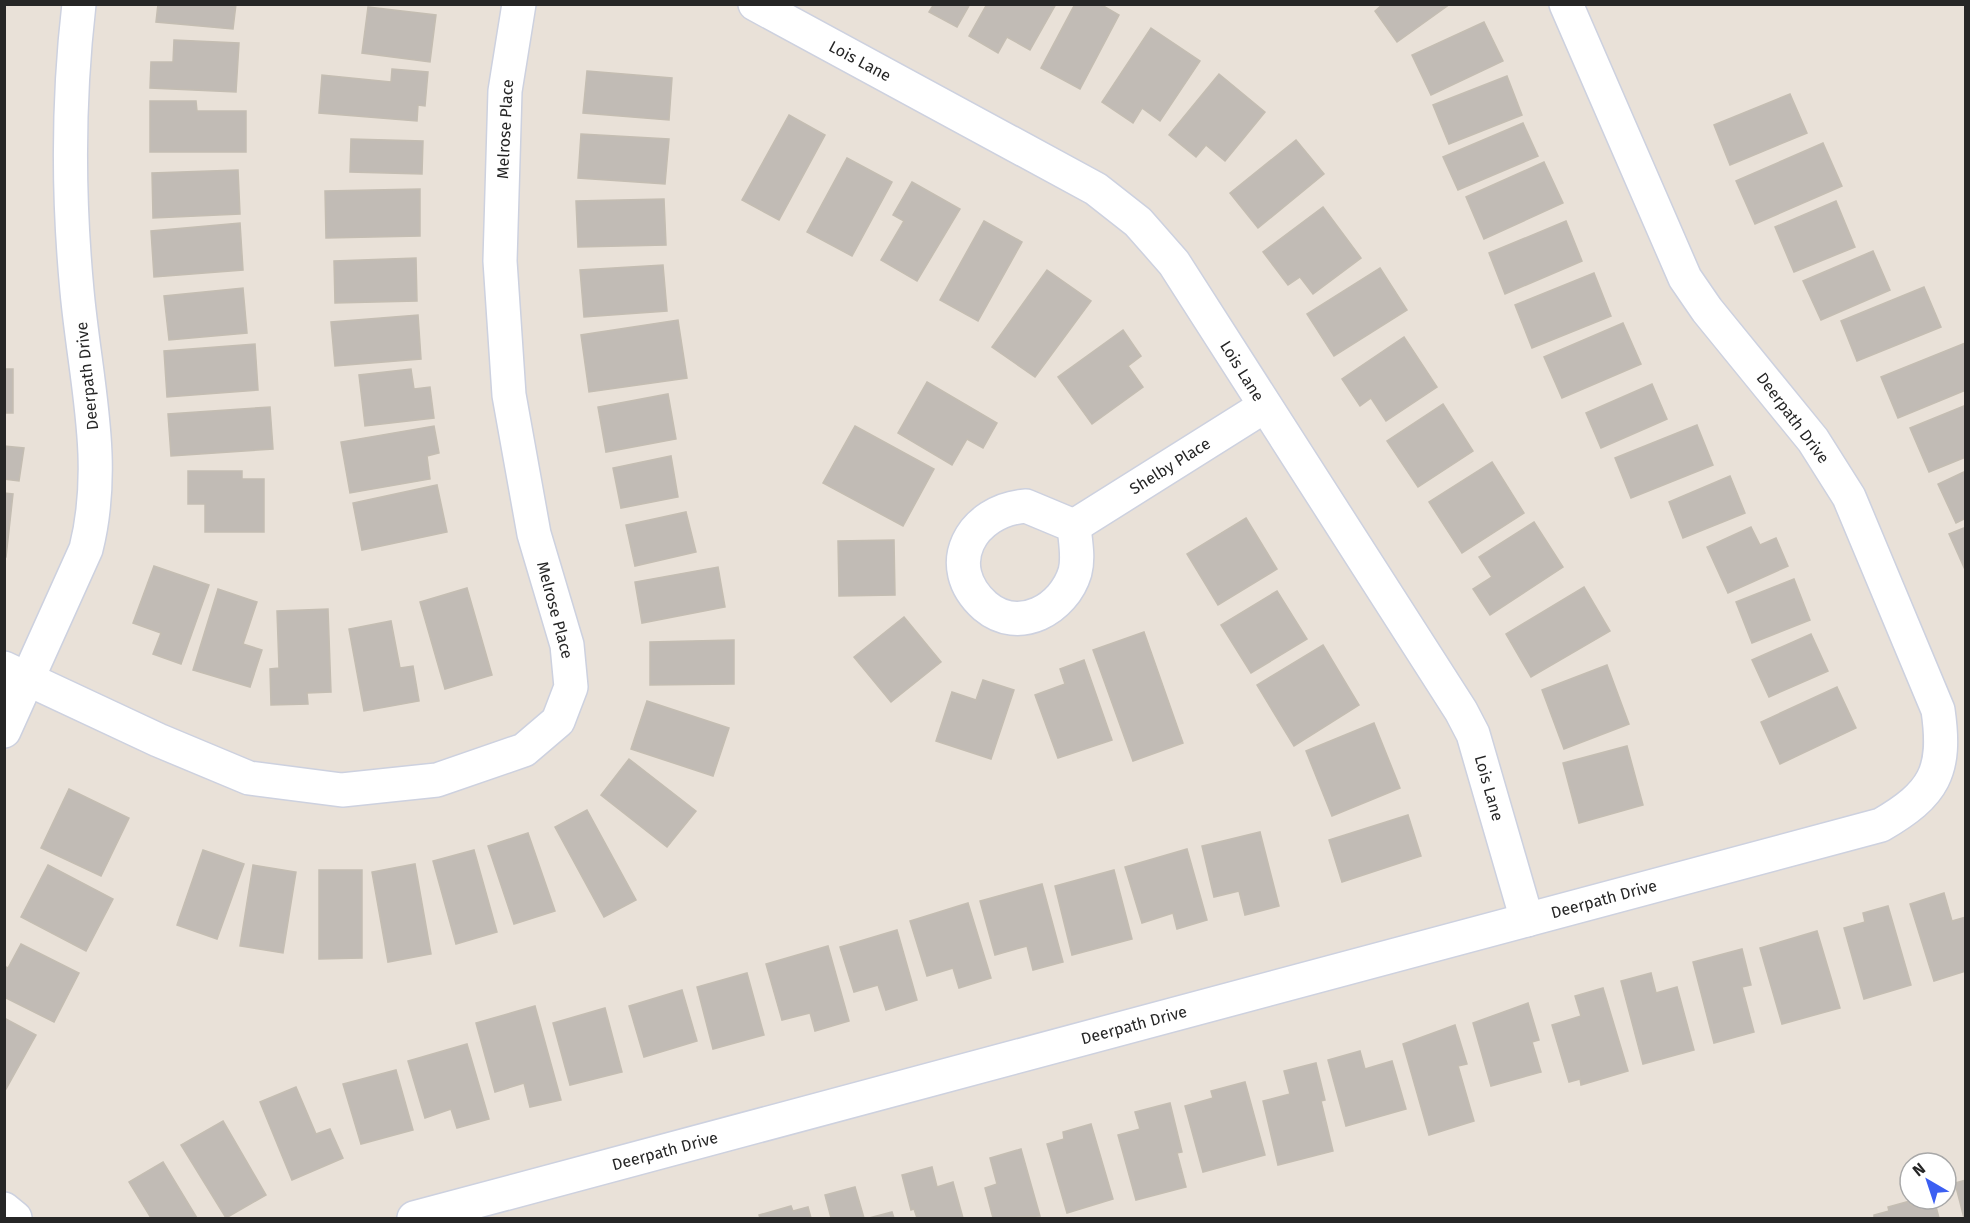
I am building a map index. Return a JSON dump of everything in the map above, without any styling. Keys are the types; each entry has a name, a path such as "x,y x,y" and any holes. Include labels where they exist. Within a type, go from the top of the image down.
{"street":[{"name":"Deerpath Drive","path":"4,731 16,674 86,549 94,517 96,484 89,388 77,292 71,196 72,63 79,4"},
{"name":"Melrose Place","path":"16,674 158,740 249,778 342,790 438,780 524,750 558,721 571,687 567,645 534,534 509,395 500,261 505,91 519,4"},
{"name":"Lois Lane","path":"755,4 1096,189 1138,222 1174,263 1461,711 1473,734 1527,920"},
{"name":"Deerpath Drive","path":"414,1218 1881,825 1909,809 1925,792 1940,767 1942,737 1938,710 1849,497 1813,440 1707,310 1685,278 1566,4"},
{"name":"Shelby Place","path":"1074,526 1265,406"},
{"path":"4,1209 15,1218"}],"building":[{"path":"158,4 236,4 233,29 156,22"},
{"path":"934,4 970,4 957,27 929,12"},
{"path":"987,4 1056,4 1030,50 1007,37 998,53 969,36"},
{"path":"1075,4 1100,4 1119,15 1080,89 1041,68"},
{"path":"1383,4 1450,4 1397,42 1375,11"},
{"path":"368,7 436,15 430,62 362,53"},
{"path":"1484,22 1503,61 1431,95 1412,55"},
{"path":"1151,28 1200,61 1160,121 1142,108 1133,123 1102,102"},
{"path":"174,40 239,43 236,92 150,88 151,62 173,62"},
{"path":"392,69 428,72 425,106 418,105 417,121 319,113 322,75 391,82"},
{"path":"587,71 672,78 669,120 583,113"},
{"path":"1219,74 1265,112 1225,161 1206,145 1196,157 1169,135"},
{"path":"1507,76 1522,115 1449,144 1433,105"},
{"path":"1790,94 1807,133 1730,165 1714,125"},
{"path":"150,101 196,101 197,111 246,111 246,152 150,152"},
{"path":"789,115 825,135 779,220 742,200"},
{"path":"1523,123 1538,156 1458,190 1443,157"},
{"path":"581,134 669,139 665,184 578,178"},
{"path":"351,139 423,141 422,174 350,172"},
{"path":"1296,140 1324,174 1258,228 1230,193"},
{"path":"1823,143 1842,186 1755,224 1736,181"},
{"path":"847,158 892,182 852,256 807,232"},
{"path":"1544,162 1563,203 1484,239 1466,197"},
{"path":"238,170 240,214 153,218 152,173"},
{"path":"912,182 960,209 917,281 881,260 904,221 893,215"},
{"path":"420,189 420,236 326,238 325,191"},
{"path":"664,199 666,245 578,247 576,201"},
{"path":"1836,201 1855,247 1794,272 1775,227"},
{"path":"1323,207 1361,258 1313,294 1300,277 1288,285 1263,252"},
{"path":"984,221 1022,242 978,321 940,300"},
{"path":"1566,221 1582,261 1505,294 1489,253"},
{"path":"240,223 243,270 154,277 151,231"},
{"path":"1873,251 1890,290 1821,320 1803,281"},
{"path":"416,258 417,301 335,303 334,261"},
{"path":"663,265 667,311 584,317 580,270"},
{"path":"1380,268 1407,310 1334,356 1307,314"},
{"path":"1047,270 1091,301 1035,377 992,347"},
{"path":"1594,273 1611,316 1532,348 1515,305"},
{"path":"1924,287 1941,327 1857,361 1841,321"},
{"path":"243,288 247,333 169,340 164,296"},
{"path":"418,315 421,359 335,366 331,322"},
{"path":"678,320 687,378 589,392 581,335"},
{"path":"1623,323 1641,364 1562,398 1544,357"},
{"path":"1123,330 1141,356 1128,366 1143,387 1092,424 1058,377"},
{"path":"1404,337 1437,387 1386,421 1371,398 1360,406 1342,379"},
{"path":"1965,343 1966,390 1898,418 1881,377"},
{"path":"255,344 258,390 167,397 164,351"},
{"path":"4,369 13,369 13,413 4,413"},
{"path":"411,369 414,389 430,387 434,418 365,426 359,375"},
{"path":"927,382 997,423 983,448 967,439 952,465 898,433"},
{"path":"1652,384 1667,419 1601,448 1586,413"},
{"path":"668,394 676,439 606,452 598,407"},
{"path":"1443,404 1473,451 1418,487 1387,441"},
{"path":"1966,405 1966,457 1929,472 1910,428"},
{"path":"270,407 273,449 171,456 168,414"},
{"path":"1697,425 1713,465 1631,498 1615,458"},
{"path":"434,426 439,453 427,456 430,479 350,493 341,442"},
{"path":"855,426 934,469 903,526 823,483"},
{"path":"4,446 24,448 19,481 4,479"},
{"path":"671,456 678,497 621,508 613,468"},
{"path":"1492,462 1524,513 1462,553 1429,502"},
{"path":"188,471 242,471 242,479 264,479 264,532 205,532 205,504 188,504"},
{"path":"1966,471 1966,518 1956,523 1938,484"},
{"path":"1730,476 1745,513 1683,538 1669,502"},
{"path":"437,485 447,532 362,550 353,503"},
{"path":"4,493 13,494 6,557 4,557"},
{"path":"686,512 696,552 635,566 626,525"},
{"path":"1246,518 1277,569 1218,605 1187,554"},
{"path":"1534,522 1563,567 1490,615 1473,589 1492,577 1479,557"},
{"path":"1751,527 1760,545 1776,538 1788,566 1728,593 1707,547"},
{"path":"1966,527 1966,572 1949,534"},
{"path":"894,540 895,595 839,596 838,541"},
{"path":"154,566 209,585 181,664 153,654 161,633 133,623"},
{"path":"718,567 725,607 642,623 635,582"},
{"path":"1794,579 1810,620 1752,643 1736,602"},
{"path":"1584,587 1610,631 1531,677 1506,634"},
{"path":"467,588 492,675 445,689 420,602"},
{"path":"218,589 257,602 243,644 262,650 250,687 193,670"},
{"path":"1277,591 1307,639 1251,673 1221,625"},
{"path":"328,609 331,692 307,693 308,704 271,705 270,669 279,668 277,611"},
{"path":"904,617 941,662 891,702 854,657"},
{"path":"391,621 400,668 413,666 419,701 364,711 349,629"},
{"path":"1144,632 1183,743 1133,761 1093,650"},
{"path":"1811,634 1828,671 1769,697 1752,660"},
{"path":"734,640 734,684 650,685 650,642"},
{"path":"1323,645 1359,705 1294,746 1257,685"},
{"path":"1084,660 1112,740 1058,758 1035,695 1065,684 1060,669"},
{"path":"1607,665 1629,724 1564,749 1542,690"},
{"path":"983,680 1014,690 991,759 936,741 952,692 976,700"},
{"path":"1837,687 1856,728 1780,764 1761,722"},
{"path":"647,701 729,728 713,776 631,749"},
{"path":"1374,723 1400,788 1332,816 1306,751"},
{"path":"1627,746 1643,805 1579,823 1563,763"},
{"path":"629,759 696,811 667,847 601,795"},
{"path":"69,789 129,818 101,876 41,848"},
{"path":"587,810 636,900 604,917 555,827"},
{"path":"1408,815 1421,856 1342,882 1329,840"},
{"path":"1260,832 1279,906 1245,915 1239,891 1214,897 1202,846"},
{"path":"528,833 555,911 514,924 488,846"},
{"path":"1187,849 1207,920 1177,929 1173,913 1142,923 1125,867"},
{"path":"203,850 244,864 217,939 177,925"},
{"path":"474,850 497,932 456,944 433,861"},
{"path":"415,864 431,954 388,962 372,872"},
{"path":"48,865 113,899 86,951 21,917"},
{"path":"253,865 296,872 283,953 240,946"},
{"path":"319,870 362,870 362,958 319,959"},
{"path":"1114,870 1132,939 1072,955 1055,886"},
{"path":"1042,884 1063,962 1033,970 1027,946 995,955 980,901"},
{"path":"1944,893 1952,921 1966,917 1966,971 1934,981 1910,904"},
{"path":"968,903 991,978 959,988 953,968 927,976 910,921"},
{"path":"1888,906 1911,985 1864,999 1844,928 1865,922 1863,913"},
{"path":"897,930 917,1000 886,1010 878,985 854,992 840,947"},
{"path":"1817,931 1840,1008 1782,1024 1760,948"},
{"path":"21,944 79,973 54,1022 4,997 4,966 8,968"},
{"path":"828,946 849,1021 815,1031 810,1013 782,1020 766,964"},
{"path":"1742,949 1751,985 1742,987 1754,1032 1714,1043 1693,962"},
{"path":"747,973 764,1035 713,1049 697,987"},
{"path":"1651,973 1656,993 1677,987 1694,1050 1643,1064 1621,981"},
{"path":"1603,988 1628,1071 1581,1085 1580,1079 1569,1082 1552,1025 1581,1016 1575,996"},
{"path":"682,990 697,1041 644,1057 629,1006"},
{"path":"1528,1003 1539,1040 1532,1042 1541,1072 1491,1086 1473,1023"},
{"path":"535,1006 561,1100 530,1107 524,1083 495,1092 476,1023"},
{"path":"605,1008 622,1072 570,1085 553,1023"},
{"path":"4,1018 36,1035 6,1089 4,1088"},
{"path":"1455,1025 1467,1064 1458,1066 1474,1121 1429,1135 1403,1044"},
{"path":"467,1044 489,1119 457,1128 451,1109 425,1118 408,1061"},
{"path":"1360,1051 1365,1069 1392,1061 1406,1109 1346,1126 1328,1060"},
{"path":"1316,1063 1325,1100 1321,1101 1333,1151 1278,1165 1263,1101 1290,1094 1284,1071"},
{"path":"396,1070 413,1130 361,1144 343,1084"},
{"path":"1245,1082 1265,1155 1203,1172 1185,1106 1213,1098 1211,1091"},
{"path":"296,1087 316,1134 330,1129 343,1158 292,1180 260,1102"},
{"path":"1170,1103 1182,1152 1177,1153 1186,1187 1136,1200 1118,1135 1140,1129 1135,1112"},
{"path":"223,1121 266,1195 226,1218 181,1145"},
{"path":"1091,1124 1113,1199 1067,1213 1047,1144 1064,1139 1063,1132"},
{"path":"1021,1149 1040,1216 993,1218 985,1188 997,1184 990,1158"},
{"path":"163,1162 197,1218 151,1218 129,1182"},
{"path":"932,1167 937,1187 953,1182 963,1218 917,1218 914,1209 911,1210 902,1175"},
{"path":"1966,1180 1966,1218 1964,1218 1958,1195 1958,1182"},
{"path":"855,1187 864,1218 831,1218 825,1195"},
{"path":"1898,1204 1898,1211 1937,1211 1939,1218 1874,1218 1874,1215 1889,1211 1888,1207"},
{"path":"791,1206 793,1211 808,1207 811,1218 760,1218 759,1215"},
{"path":"892,1212 894,1218 869,1218"}]}
